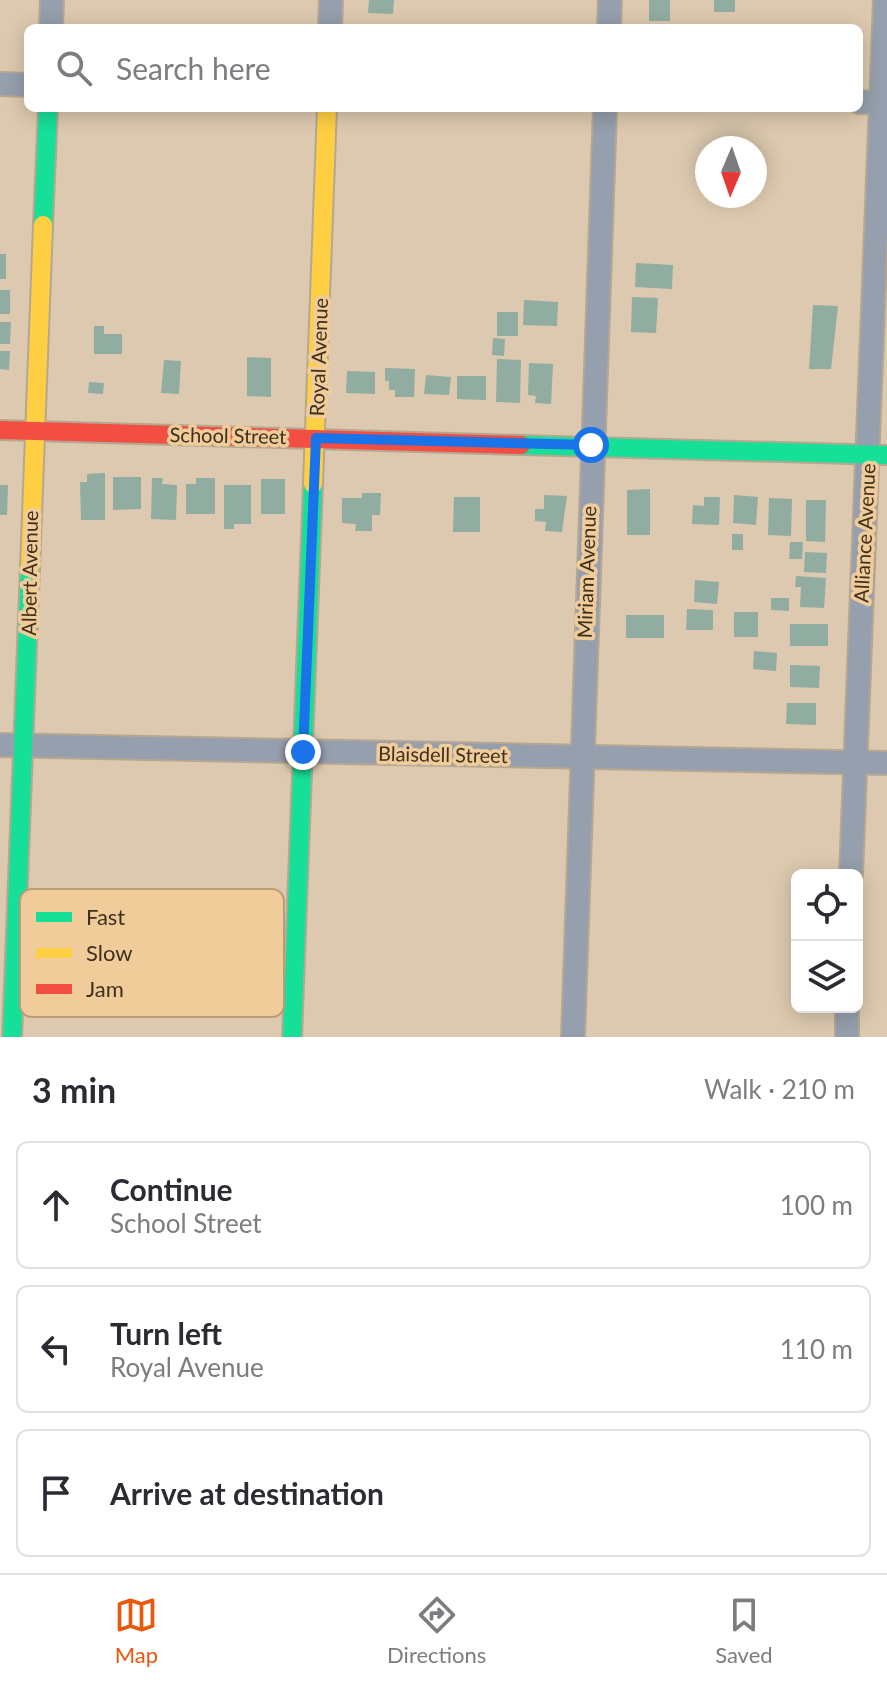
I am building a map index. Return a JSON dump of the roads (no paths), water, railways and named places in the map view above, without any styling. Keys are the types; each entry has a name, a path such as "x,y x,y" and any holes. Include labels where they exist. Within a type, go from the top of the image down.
{"street":[{"path":"51,24 52,0"},
{"path":"330,24 331,0"},
{"path":"609,24 610,0"},
{"name":"Alliance Avenue","path":"851,869 855,762 878,455 885,0"},
{"path":"0,84 24,85"},
{"path":"863,102 885,103"},
{"name":"Albert Avenue","path":"12,1037 26,747 33,431 48,112"},
{"name":"Royal Avenue","path":"292,1037 327,112"},
{"name":"Miriam Avenue","path":"573,1037 605,112"},
{"name":"School Street","path":"0,430 878,455"},
{"name":"Blaisdell Street","path":"0,745 887,763"},
{"path":"847,1013 847,1037"}]}
